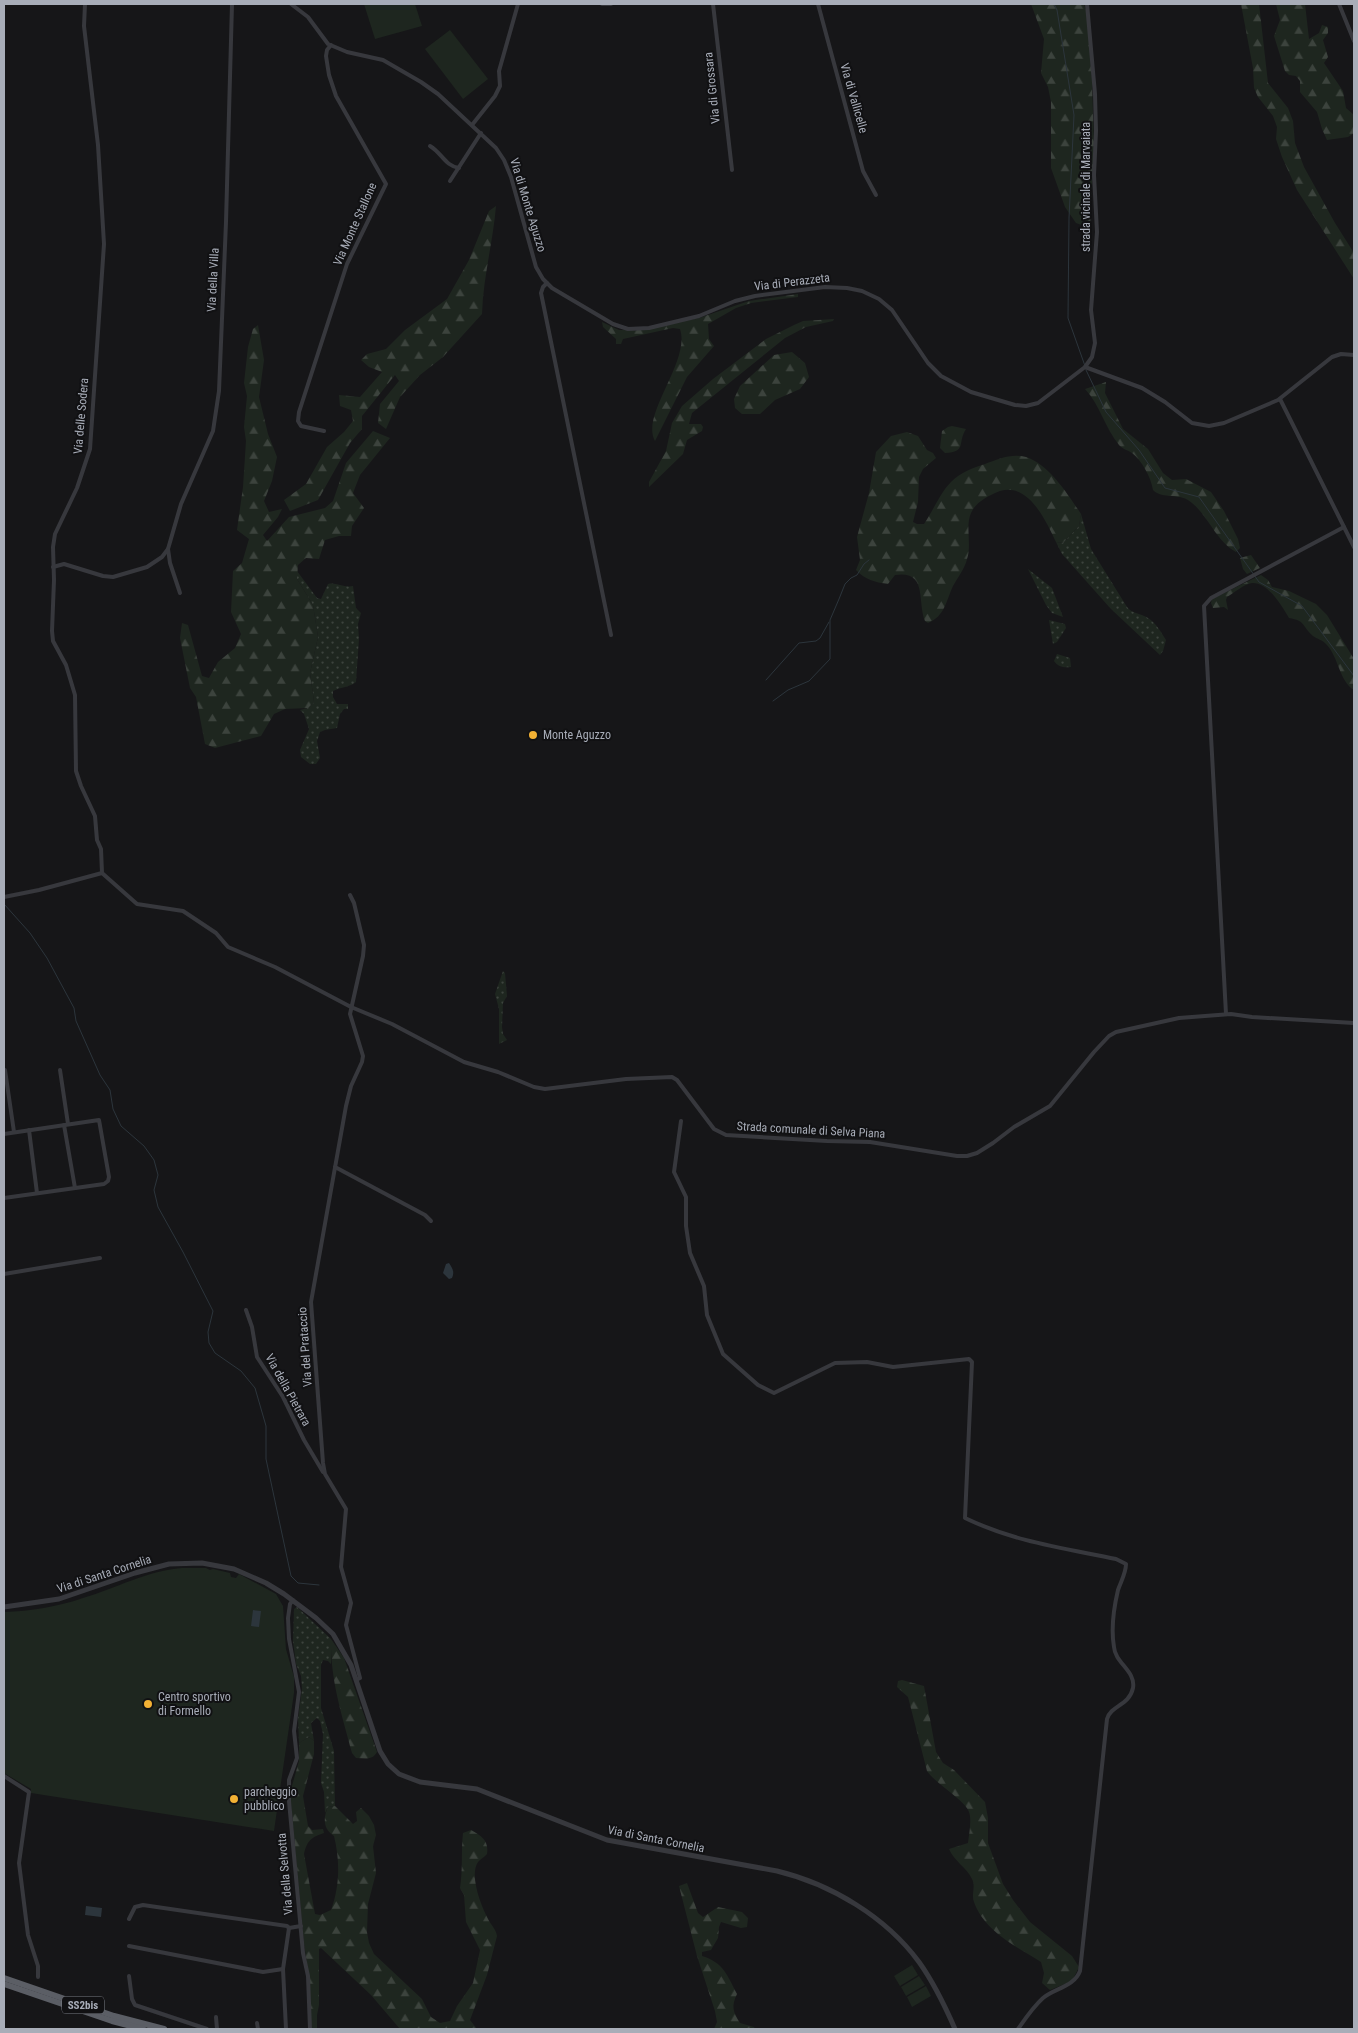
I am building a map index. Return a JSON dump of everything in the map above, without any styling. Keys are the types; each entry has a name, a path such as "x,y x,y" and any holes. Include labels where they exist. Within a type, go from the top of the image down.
{"highway":[{"name":"SS2bis","path":"4,1978 114,2016 164,2029"},
{"name":"SS2bis","path":"4,1984 112,2021 143,2029"}],"street":[{"name":"Via delle Sodera","path":"85,4 84,29 98,145 104,244 90,449 77,488 56,530 53,547 53,638 66,665 75,695 76,771 95,816 97,840 101,849 102,873"},
{"name":"Via della Villa","path":"53,567 67,564 103,576 113,577 151,566 162,557 168,549 181,504 213,431 219,395 227,203 232,4"},
{"path":"291,4 308,17 323,39 330,45"},
{"path":"472,125 495,96 500,84 499,71 518,4"},
{"path":"602,4 611,4"},
{"name":"Via di Grossara","path":"713,4 732,170"},
{"name":"Via di Vallicelle","path":"818,4 863,171 876,195"},
{"name":"strada vicinale di Marvaiata","path":"1085,367 1093,354 1095,343 1091,310 1097,232 1094,175 1096,134 1095,90 1086,4"},
{"path":"1340,4 1354,40"},
{"name":"Via di Monte Aguzzo","path":"330,45 343,51 378,58 388,62 430,88 496,148 505,162 511,177 537,270 546,282"},
{"name":"Via Monte Stallone","path":"324,431 301,426 298,419 299,412 347,264 385,190 386,184 335,92 326,56 326,51 330,45"},
{"path":"450,182 481,134"},
{"path":"430,146 440,152 449,165 458,168"},
{"path":"546,282 541,294 611,634"},
{"name":"Via di Perazzeta","path":"546,282 613,324 628,330 649,328 698,316 739,300 755,296 825,287 858,290 876,298 890,308 928,363 940,376 957,386 1018,406 1038,403 1085,367"},
{"path":"1085,367 1142,388 1188,420 1200,425 1209,426 1224,423 1280,398 1332,358 1343,354 1354,355"},
{"path":"1280,398 1354,547"},
{"path":"1226,1014 1204,606 1211,598 1344,527"},
{"name":"Via della Villa","path":"168,549 170,563 180,593"},
{"path":"4,897 39,890 102,873 132,902 144,906 161,906 183,911 216,933 228,947 271,965 351,1007 364,947 354,902 350,895"},
{"name":"Strada comunale di Selva Piana","path":"351,1007 392,1024 464,1062 502,1073 539,1088 556,1089 626,1078 673,1078 713,1127 723,1134 827,1142 870,1142 962,1156 978,1153 1014,1127 1050,1106 1103,1042 1116,1032 1179,1018 1226,1014 1354,1022"},
{"name":"Via del Prataccio","path":"351,1007 352,1025 362,1048 363,1056 350,1090 319,1246 311,1302 325,1474 346,1509 341,1567 351,1603 346,1625 360,1674 360,1678 356,1680"},
{"path":"6,1070 14,1132"},
{"path":"60,1070 75,1188"},
{"path":"4,1134 66,1124 100,1121 109,1177 108,1181 104,1184 4,1198"},
{"path":"681,1121 674,1172 686,1197 686,1226 690,1257 704,1286 707,1315 721,1351 726,1356 758,1384 773,1393 827,1366 839,1363 867,1362 893,1367 970,1359 972,1362 964,1517 1006,1536 1116,1559 1126,1564 1117,1596 1113,1644 1115,1654 1132,1678 1133,1687 1128,1699 1110,1713 1107,1720 1080,1971 1072,1982 1040,2001 1018,2029"},
{"path":"29,1130 37,1193"},
{"path":"335,1167 426,1215 431,1221"},
{"path":"4,1274 100,1258"},
{"name":"Via della Pietrara","path":"246,1310 253,1331 257,1357 283,1397 304,1440 325,1474"},
{"name":"Via di Santa Cornelia","path":"4,1607 59,1599 148,1569 186,1563 218,1565 234,1570 274,1588 293,1600 333,1634 351,1664 380,1751 388,1764 400,1774 420,1782 482,1790 607,1840 777,1871 803,1878 821,1886 864,1910 910,1951 930,1980 955,2029"},
{"name":"Via della Selvotta","path":"293,1600 290,1604 288,1618 289,1639 298,1692 294,1730 297,1758 290,1775 288,1801 300,1926 308,1976 310,2029"},
{"path":"4,1776 28,1792 19,1863 28,1935 38,1966 38,1977"},
{"path":"129,1919 135,1907 143,1905 287,1926 289,1928 300,1926"},
{"path":"286,2029 283,1969 289,1928"},
{"path":"129,1946 263,1972 283,1969"},
{"path":"129,1976 132,1999 135,2005 207,2029"},
{"path":"216,2017 217,2029"},
{"path":"257,2023 258,2029"}],"green space":[{"path":"364,4 415,4 422,26 375,39"},
{"path":"1031,4 1084,4 1090,23 1094,143 1090,228 1076,223 1065,207 1051,168 1051,102 1048,87 1041,73 1044,39"},
{"path":"1241,4 1259,4 1268,83 1288,108 1293,121 1295,143 1304,167 1354,253 1354,279 1297,190 1282,157 1276,139 1277,127 1273,116 1258,97 1254,88 1253,68"},
{"path":"1276,4 1305,4 1309,39 1319,33 1322,25 1328,27 1328,33 1323,40 1328,57 1324,63 1343,91 1346,108 1354,115 1354,133 1348,137 1327,140 1317,112 1300,92 1300,81 1296,76 1289,75 1285,71 1274,36 1280,20"},
{"path":"450,30 488,79 463,99 425,49"},
{"path":"496,206 482,314 443,357 420,375 400,397 386,429 378,423 380,404 399,381 395,375 362,416 362,429 350,443 318,500 290,511 284,500 306,484 327,447 353,421 351,410 340,406 339,395 360,397 382,372 369,367 361,360 367,354 386,349 405,330 447,299 469,260 489,211"},
{"path":"798,294 798,297 751,303 736,308 708,324 709,339 714,346 687,377 655,441 652,430 654,417 679,356 680,329 673,328 623,339 621,344 616,344 616,339 603,327 602,322 619,330 645,330 699,318 749,301"},
{"path":"834,319 833,321 806,327 785,338 692,413 689,424 701,424 703,427 702,431 687,440 683,454 649,487 649,482 666,451 672,423 682,406 713,379 766,339 803,321"},
{"path":"258,325 264,360 259,397 268,434 277,457 272,481 264,501 269,512 282,509 263,535 267,541 289,517 325,508 333,501 346,463 373,431 390,438 360,475 353,493 364,508 352,526 351,536 339,536 325,540 319,559 306,558 298,565 297,579 313,605 318,637 310,673 314,702 308,708 285,709 274,714 261,736 215,748 205,744 196,697 190,688 180,638 182,623 188,625 202,676 209,678 218,662 235,648 241,634 231,612 233,571 242,563 249,539 237,530 243,487 246,441 244,427 247,396 244,383 248,347 253,329"},
{"path":"792,352 805,363 809,377 800,389 775,400 760,414 742,414 735,408 734,399 740,386 774,355"},
{"path":"1106,382 1105,393 1123,429 1148,449 1163,473 1172,480 1186,479 1211,492 1224,511 1238,539 1240,548 1236,552 1223,542 1198,509 1188,500 1162,495 1153,490 1143,465 1136,456 1119,445 1095,402 1085,389"},
{"path":"952,426 966,429 959,449 945,453 940,448 942,431"},
{"path":"907,432 918,436 927,450 933,453 936,458 923,469 919,477 918,502 913,522 924,524 943,491 959,476 995,460 1021,456 1043,466 1058,481 1081,514 1079,526 1063,543 1056,542 1046,521 1032,502 1023,494 1014,490 1003,490 985,498 975,507 969,518 969,548 965,566 953,586 942,612 928,623 925,621 917,582 912,577 895,575 888,584 870,580 856,570 860,560 857,537 869,493 876,452 891,436"},
{"path":"1081,514 1091,549 1127,607 1131,611 1151,620 1166,640 1160,655 1111,609 1062,554 1056,542 1063,543 1079,526"},
{"path":"1251,555 1260,568 1247,574 1243,569 1240,558"},
{"path":"1028,569 1052,588 1063,617 1052,613 1046,605"},
{"path":"297,571 317,598 321,599 328,584 353,586 356,608 361,613 358,624 359,639 356,682 333,691 333,697 337,704 348,704 348,709 344,709 340,714 337,728 320,732 317,741 320,758 316,764 310,764 301,757 300,750 309,729 304,714 300,710 308,708 314,702 310,673 318,637 313,605 297,579"},
{"path":"1261,575 1268,580 1272,587 1289,591 1316,604 1327,615 1354,659 1354,690 1345,681 1334,655 1326,644 1313,636 1301,622 1289,618 1283,607 1264,586 1252,583 1246,585 1227,597 1228,610 1224,607 1213,608 1212,599"},
{"path":"1049,620 1065,624 1066,628 1057,642 1053,644"},
{"path":"1057,654 1070,658 1071,667 1057,665 1054,661"},
{"path":"503,971 505,973 507,996 503,1003 502,1027 503,1034 507,1040 499,1044 499,1009 495,994"},
{"name":"Centro sportivo di Formello","path":"182,1568 213,1569 230,1573 231,1577 236,1578 239,1574 276,1594 283,1606 286,1649 294,1677 294,1693 274,1831 31,1793 31,1789 4,1773 4,1612 34,1610 63,1604 144,1576"},
{"path":"297,1607 331,1639 331,1664 323,1660 321,1665 321,1708 334,1751 335,1806 328,1807 325,1813 324,1792 321,1783 323,1734 320,1721 317,1718 311,1723 314,1741 309,1737 299,1743 298,1718 302,1689 293,1641 294,1609"},
{"path":"331,1639 344,1658 377,1752 373,1757 356,1758 352,1753 332,1668"},
{"path":"902,1680 924,1686 936,1752 943,1763 954,1770 985,1802 988,1818 988,1843 1003,1884 1030,1922 1072,1956 1079,1967 1072,1981 1050,1990 1042,1983 1044,1973 1041,1962 993,1930 979,1912 973,1899 974,1885 972,1879 949,1849 968,1843 970,1815 967,1808 927,1771 908,1697 897,1687 898,1681"},
{"path":"309,1737 314,1741 314,1754 303,1796 308,1826 312,1830 323,1829 324,1833 311,1840 304,1854 315,1914 320,1915 331,1910 336,1892 338,1864 334,1836 330,1833 325,1823 328,1807 335,1806 353,1824 357,1821 356,1812 361,1808 374,1825 376,1835 373,1846 376,1873 368,1904 367,1932 369,1943 374,1954 422,1999 431,2017 440,2023 450,2021 457,2006 473,1983 480,1950 466,1922 464,1895 460,1888 463,1833 471,1830 486,1842 487,1854 479,1861 476,1868 475,1882 482,1906 497,1936 487,1975 470,2020 477,2029 400,2029 371,1995 321,1948 319,1949 317,2029 312,2029 309,2006 310,1985 304,1943 290,1793 299,1761 299,1743"},
{"path":"687,1883 698,1913 703,1917 718,1907 742,1912 748,1918 747,1927 741,1928 721,1922 718,1938 711,1950 702,1952 702,1956 715,1962 724,1970 737,1994 733,2006 734,2012 740,2023 755,2029 714,2029 717,2022 715,2011 697,1956 679,1886"},
{"path":"912,1965 918,1975 900,1986 894,1976"},
{"path":"919,1976 925,1985 906,1996 901,1987"},
{"path":"926,1986 931,1996 912,2007 907,1997"}],"shaded area":[{"path":"449,1263 453,1273 452,1278 449,1279 443,1273 446,1264"},
{"path":"253,1610 261,1611 259,1627 251,1626"},
{"path":"86,1906 102,1908 101,1917 85,1915"}],"waterway":[{"path":"1054,4 1057,10 1074,115 1069,218 1068,318 1085,366"},
{"path":"1086,370 1106,412 1139,450 1165,488 1199,497 1259,582 1302,606 1354,676"},
{"path":"773,701 788,690 809,681 830,659 830,620 845,584 857,575 869,560"},
{"path":"766,680 799,643 816,641 820,638 829,622"},
{"path":"4,904 30,933 47,958 74,1008 76,1021 100,1075 110,1090 113,1109 121,1126 144,1146 154,1160 158,1175 154,1190 158,1207 213,1311 208,1332 209,1343 215,1353 241,1371 255,1388 266,1426 266,1459 291,1576 298,1583 319,1585"}],"place":[{"name":"Monte Aguzzo","path":"533,735"},
{"name":"Centro sportivo di Formello","path":"148,1704"},
{"name":"parcheggio pubblico","path":"234,1799"}]}
